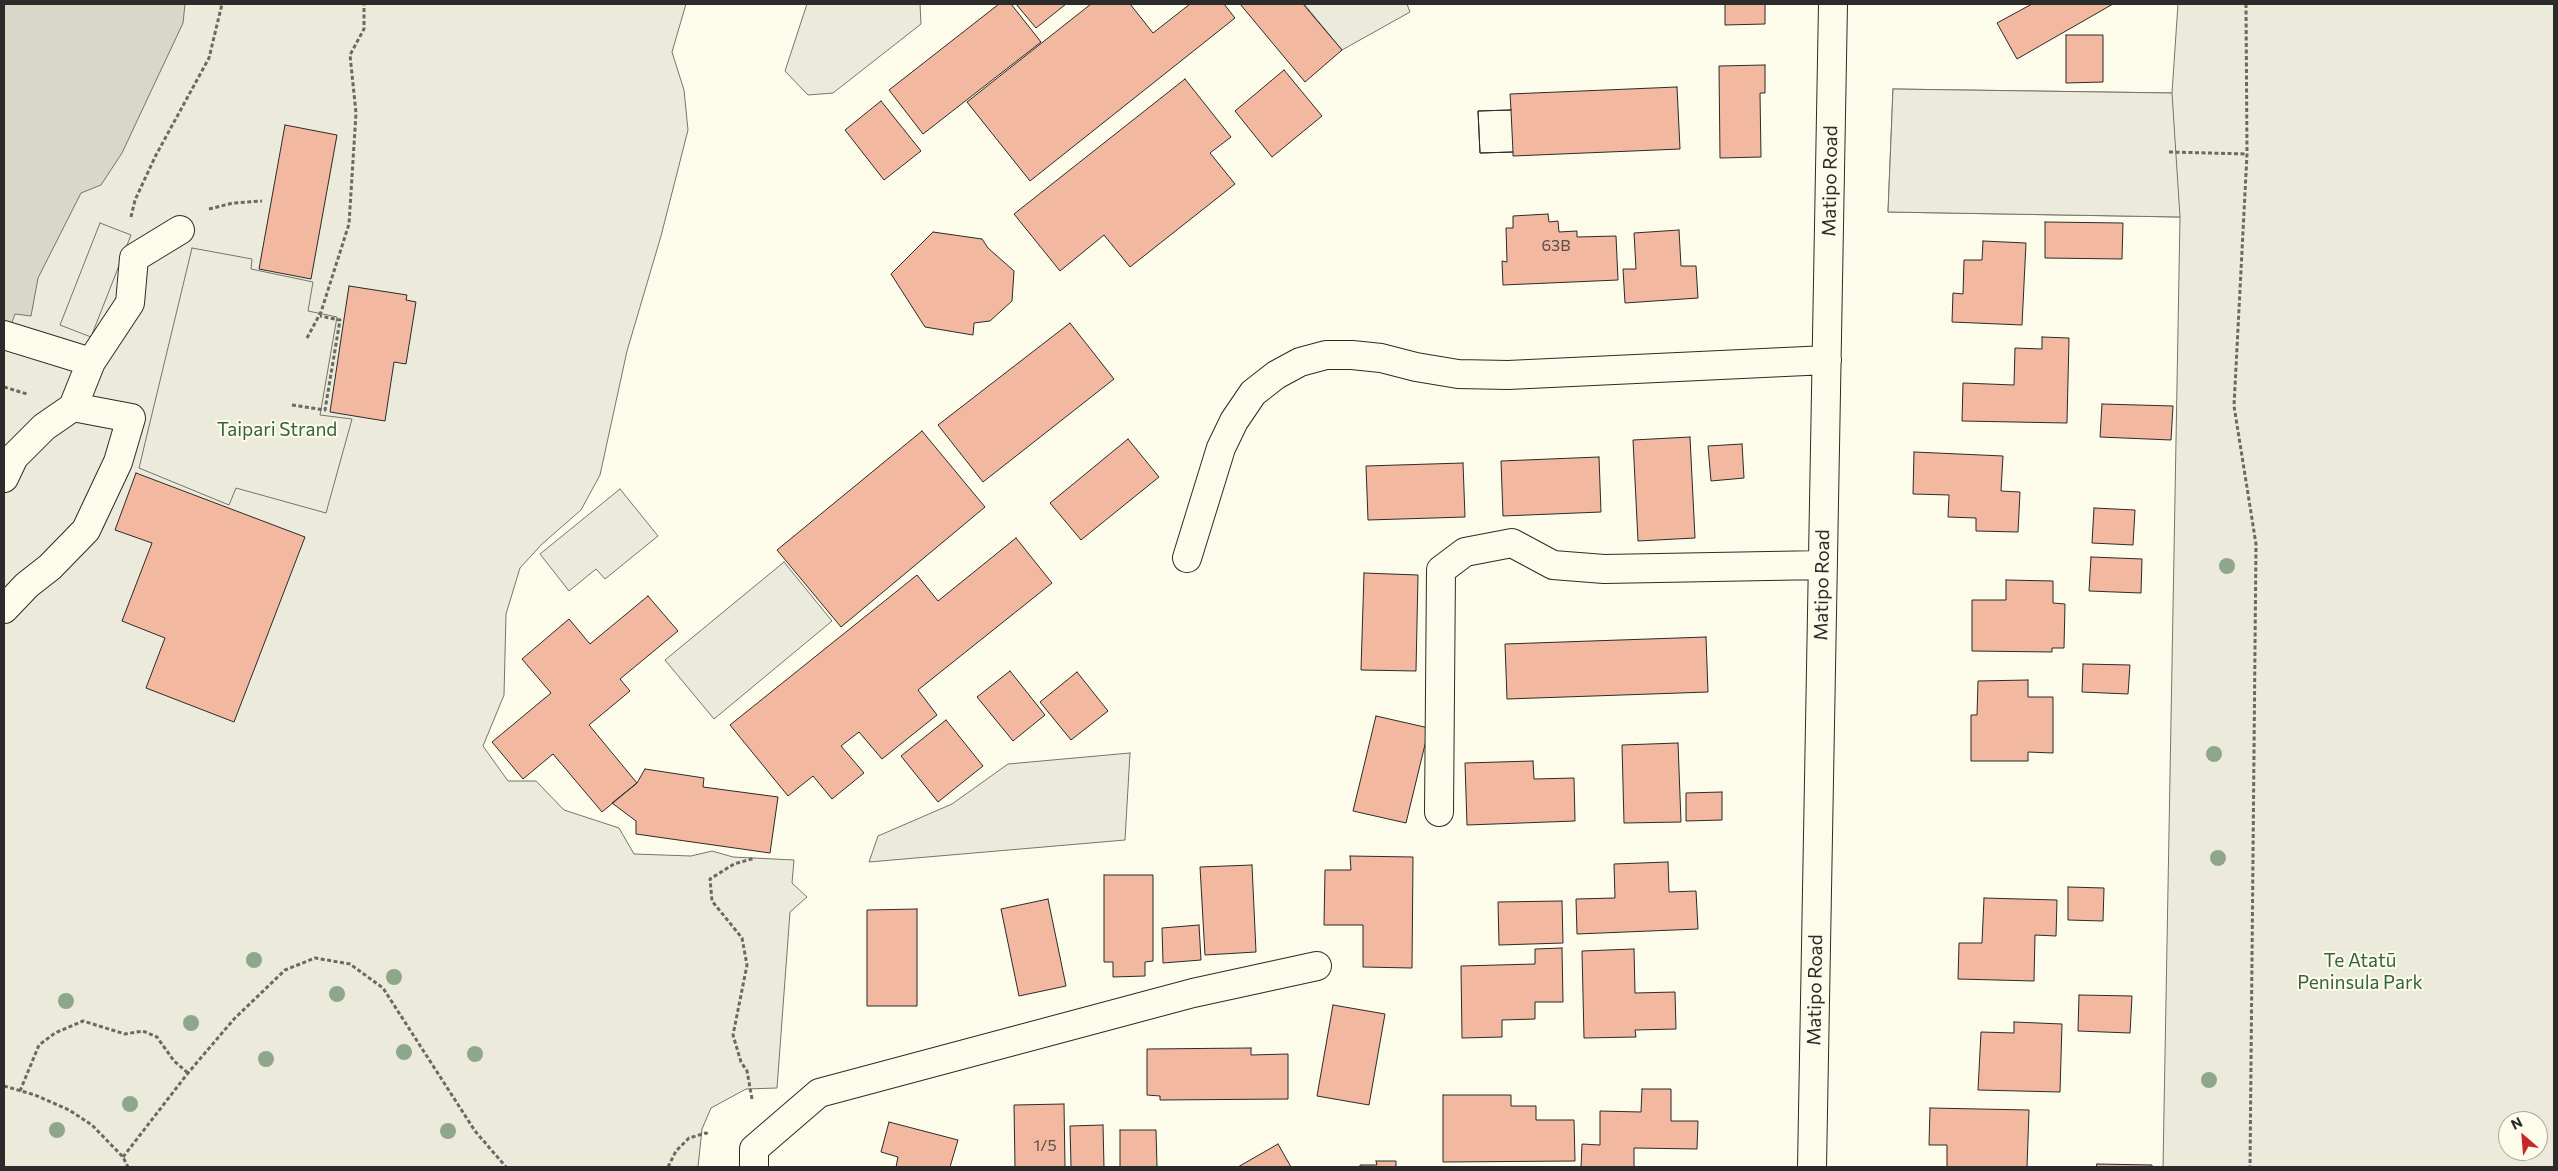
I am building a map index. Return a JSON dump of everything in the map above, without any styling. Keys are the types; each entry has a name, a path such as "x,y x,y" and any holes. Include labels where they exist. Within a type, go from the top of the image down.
{"street":[{"name":"Matipo Road","path":"1812,1167 1833,4"},
{"path":"4,478 14,457 44,427 74,407 92,362 130,303 134,258 180,230"},
{"path":"4,335 92,362"},
{"path":"1187,558 1221,448 1234,421 1252,393 1276,375 1300,362 1326,355 1352,355 1381,358 1416,367 1458,374 1508,375 1826,360"},
{"path":"4,609 27,585 50,567 86,530 118,462 131,418 74,407"},
{"path":"1439,812 1441,570 1466,552 1512,543 1553,565 1604,569 1823,565"},
{"path":"754,1158 819,1093 1193,993 1317,966"}],"path":[{"path":"134,258 131,219 135,200 156,155 209,58 222,4"},
{"path":"306,338 320,316 350,224 356,113 350,56 364,29 364,4"},
{"path":"2246,4 2246,154 2234,406 2256,544 2250,1167"},
{"path":"2169,152 2246,154"},
{"path":"180,230 191,219 208,210 233,202 262,202"},
{"path":"292,405 325,410 340,320 320,316"},
{"path":"752,1099 747,1071 741,1062 733,1035 747,964 742,938 712,901 710,879 734,864 755,858"},
{"path":"123,1157 188,1073 234,1019 285,970 316,958 350,964 383,988 475,1131 506,1167"},
{"path":"20,1091 39,1044 55,1033 83,1021 124,1034 143,1031 157,1037 174,1061 188,1073"},
{"path":"4,1086 69,1110 92,1125 123,1157 128,1167"},
{"path":"668,1167 676,1151 689,1138 706,1133 709,1135"}],"green space":[{"name":"Taipari Strand","path":"63,4 686,4 672,52 684,90 688,130 661,236 627,351 600,475 581,510 542,544 520,568 506,614 504,695 483,746 508,781 536,781 564,810 619,828 634,854 691,856 712,851 733,857 794,860 792,883 807,897 790,912 777,1088 746,1089 711,1108 702,1129 698,1167 4,1167 4,344"},
{"path":"807,4 920,4 921,24 833,93 808,95 785,71"},
{"path":"1304,4 1407,4 1410,12 1342,50"},
{"name":"Te Atatū Peninsula Park","path":"2178,4 2554,4 2554,1167 2163,1167 2180,217 1888,212 1893,89 2172,93"},
{"path":"620,489 658,536 605,579 596,569 569,591 540,554"},
{"path":"784,562 832,621 714,719 665,660"},
{"path":"1130,753 1125,840 869,862 878,836 952,804 1008,764"}],"shaded area":[{"path":"4,4 185,4 183,23 122,153 101,185 81,193 38,278 31,316 15,314 4,344"},
{"path":"1893,89 2172,93 2180,217 1888,212"},
{"path":"100,223 131,235 91,337 60,325"},
{"path":"192,248 252,259 251,269 313,282 308,311 337,317 320,415 352,419 326,513 236,488 229,505 139,468"}],"building":[{"path":"999,4 1011,4 1041,42 923,134 889,90"},
{"path":"1016,4 1066,4 1036,28"},
{"path":"1091,4 1130,4 1153,33 1190,4 1224,4 1235,18 1030,181 967,102"},
{"path":"1240,4 1303,4 1342,50 1305,82"},
{"path":"1725,4 1765,4 1765,24 1725,25"},
{"path":"2032,4 2113,4 2017,59 1997,23"},
{"path":"2066,35 2103,35 2103,82 2066,83"},
{"path":"1765,65 1765,93 1760,93 1761,157 1720,158 1719,66"},
{"path":"1284,70 1322,116 1272,157 1235,111"},
{"path":"1185,79 1231,137 1210,153 1235,184 1130,267 1104,235 1060,271 1014,214"},
{"path":"1677,87 1680,149 1513,156 1513,152 1480,153 1478,111 1511,110 1510,94"},
{"path":"881,101 921,151 884,180 845,130"},
{"path":"1511,110 1513,152 1480,153 1478,111"},
{"path":"285,125 337,135 311,279 259,269"},
{"path":"1548,214 1549,222 1558,221 1559,232 1577,231 1577,237 1616,236 1618,280 1503,285 1502,261 1507,262 1506,228 1513,228 1513,216"},
{"path":"2045,222 2123,223 2122,259 2045,258"},
{"path":"1679,230 1681,266 1696,266 1698,298 1625,303 1623,269 1636,269 1634,233"},
{"path":"933,232 982,239 988,248 1014,271 1012,301 990,321 974,323 973,335 925,327 891,274"},
{"path":"1983,241 2026,243 2022,325 1952,322 1953,293 1963,294 1964,260 1982,260"},
{"path":"349,286 407,295 406,300 416,302 406,364 394,362 385,421 330,412"},
{"path":"1070,323 1114,379 983,482 938,425"},
{"path":"2042,337 2069,338 2067,423 1962,421 1963,383 2014,385 2015,348 2042,349"},
{"path":"2102,404 2173,406 2171,440 2100,437"},
{"path":"922,431 985,507 841,627 777,550"},
{"path":"1690,437 1695,538 1638,541 1633,440"},
{"path":"1128,439 1159,477 1081,540 1050,503"},
{"path":"1742,444 1744,478 1711,481 1708,446"},
{"path":"1914,452 2003,456 2001,491 2020,492 2018,532 1976,531 1976,518 1948,517 1949,495 1913,494"},
{"path":"1599,457 1601,512 1503,516 1501,461"},
{"path":"1463,463 1465,517 1368,520 1366,466"},
{"path":"136,473 305,537 234,722 146,688 165,638 122,621 152,543 115,530"},
{"path":"2094,508 2135,510 2133,545 2092,543"},
{"path":"1016,538 1052,583 918,690 937,715 882,759 859,732 841,746 864,773 832,799 813,776 788,796 730,725 917,575 938,601"},
{"path":"2091,557 2142,559 2141,593 2089,591"},
{"path":"1364,573 1418,575 1416,671 1361,670"},
{"path":"2006,580 2053,581 2053,603 2065,604 2064,648 2052,648 2052,652 1972,651 1972,600 2006,600"},
{"path":"648,596 678,631 620,679 630,691 589,725 637,783 602,812 553,754 523,779 492,742 551,693 522,659 569,619 590,644"},
{"path":"1706,637 1708,692 1507,699 1505,644"},
{"path":"2083,664 2130,665 2128,694 2082,692"},
{"path":"1010,671 1045,715 1013,741 977,697"},
{"path":"1077,672 1108,711 1071,740 1040,702"},
{"path":"2028,680 2028,697 2053,697 2053,753 2028,752 2028,761 1971,761 1971,715 1977,715 1978,681"},
{"path":"1376,716 1429,728 1406,823 1353,811"},
{"path":"946,720 983,766 938,802 901,756"},
{"path":"1678,743 1681,822 1624,823 1622,745"},
{"path":"1533,761 1534,779 1574,778 1575,821 1467,825 1465,763"},
{"path":"645,769 704,778 703,787 778,797 770,853 636,834 636,821 612,803 637,783"},
{"path":"1722,792 1722,820 1686,821 1686,793"},
{"path":"1350,856 1413,857 1412,968 1363,967 1363,925 1324,925 1325,870 1351,870"},
{"path":"1668,862 1669,892 1696,891 1698,929 1577,934 1576,899 1615,898 1614,864"},
{"path":"1252,865 1256,952 1205,955 1200,867"},
{"path":"1104,875 1153,875 1153,961 1145,962 1145,976 1113,977 1113,962 1104,962"},
{"path":"2068,887 2104,888 2103,921 2068,920"},
{"path":"1984,898 2057,900 2056,936 2035,935 2034,981 1958,979 1959,943 1982,943"},
{"path":"1048,899 1066,986 1019,996 1001,909"},
{"path":"1562,901 1563,943 1499,945 1498,902"},
{"path":"917,909 917,1006 867,1006 867,910"},
{"path":"1199,925 1201,960 1163,963 1162,928"},
{"path":"1562,948 1563,1002 1535,1002 1535,1019 1502,1020 1502,1037 1462,1038 1461,966 1535,964 1535,949"},
{"path":"1634,949 1635,993 1675,992 1676,1029 1635,1030 1636,1037 1584,1038 1582,951"},
{"path":"2079,995 2132,996 2130,1033 2078,1031"},
{"path":"1333,1005 1385,1014 1369,1105 1317,1096"},
{"path":"2014,1022 2062,1024 2060,1092 1978,1090 1981,1032 2014,1033"},
{"path":"1251,1048 1251,1055 1288,1054 1288,1099 1160,1100 1160,1096 1147,1095 1147,1049"},
{"path":"1642,1089 1671,1089 1671,1121 1698,1121 1697,1149 1634,1148 1634,1167 1581,1167 1582,1144 1600,1145 1600,1111 1641,1112"},
{"path":"1443,1095 1511,1095 1511,1106 1536,1106 1536,1120 1574,1120 1575,1161 1443,1162"},
{"path":"1064,1104 1065,1167 1015,1167 1014,1105"},
{"path":"1930,1108 2029,1110 2027,1167 1947,1167 1947,1145 1929,1145"},
{"path":"889,1122 958,1140 950,1167 896,1167 898,1157 881,1152"},
{"path":"1103,1125 1104,1167 1071,1167 1070,1126"},
{"path":"1120,1130 1156,1130 1157,1167 1120,1167"},
{"path":"1278,1144 1291,1167 1238,1167"},
{"path":"1376,1161 1396,1161 1396,1167 1360,1167 1360,1165 1377,1165"},
{"path":"2097,1164 2152,1165 2152,1167 2096,1167"}]}
